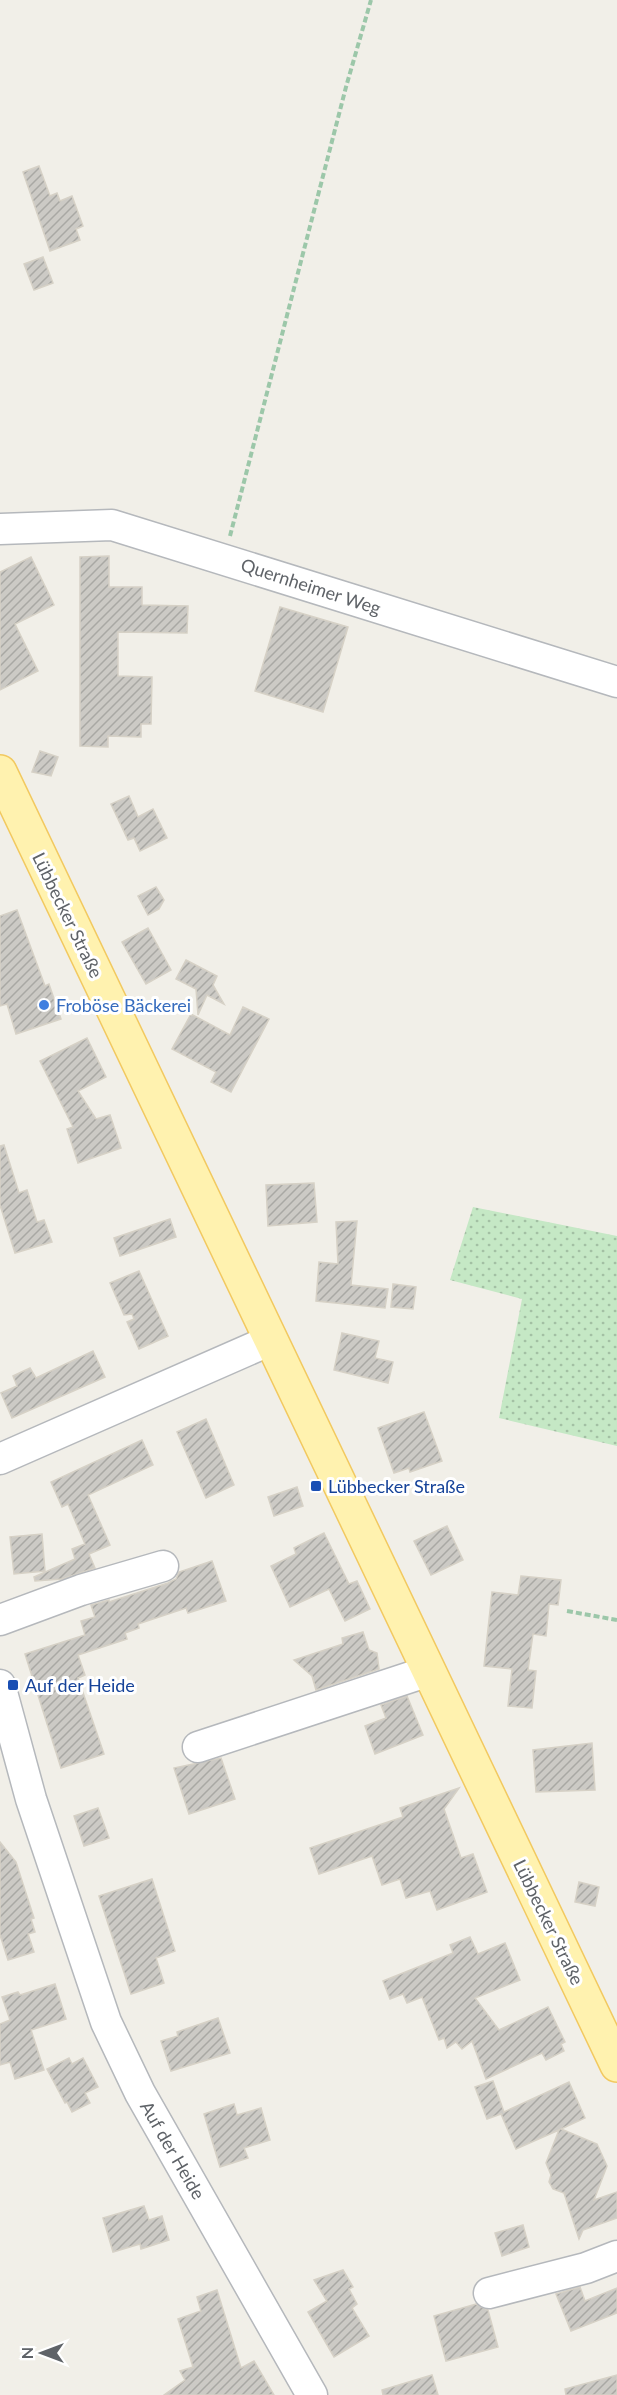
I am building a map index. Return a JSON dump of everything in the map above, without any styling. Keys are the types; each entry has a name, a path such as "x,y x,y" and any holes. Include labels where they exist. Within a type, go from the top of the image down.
{"main road":[{"name":"Lübbecker Straße","path":"0,772 617,2065"}],"street":[{"name":"Quernheimer Weg","path":"0,529 112,525 617,682"},
{"path":"0,1459 271,1340"},
{"path":"0,1620 81,1590 163,1566"},
{"path":"198,1747 429,1671"},
{"name":"Auf der Heide","path":"0,1685 31,1799 106,2022 140,2093 312,2395"},
{"path":"489,2293 585,2268 617,2256"}],"path":[{"path":"224,558 346,87 371,0"},
{"path":"567,1611 617,1620"}],"green space":[{"path":"473,1207 617,1236 617,1446 499,1418 522,1299 450,1280"}],"building":[{"path":"39,166 50,196 57,193 60,201 72,196 83,226 76,229 80,240 50,251 23,172"},
{"path":"43,257 53,283 34,290 24,264"},
{"path":"109,556 109,587 142,587 142,605 188,606 187,633 118,632 118,676 152,677 151,724 141,724 141,737 108,736 108,747 80,746 80,557"},
{"path":"31,557 54,605 15,624 38,671 0,690 0,572"},
{"path":"280,607 348,627 323,712 255,691"},
{"path":"40,751 58,757 51,776 32,772"},
{"path":"129,796 138,817 153,809 167,838 140,851 134,838 128,840 111,804"},
{"path":"156,887 164,900 159,909 148,915 138,896"},
{"path":"17,910 45,986 49,984 61,1019 16,1034 7,1004 0,1006 0,916"},
{"path":"148,928 171,970 146,984 122,942"},
{"path":"186,960 217,976 213,985 224,1004 207,995 198,1015 196,989 176,979"},
{"path":"243,1007 269,1019 231,1092 211,1082 216,1072 172,1049 191,1014 230,1035"},
{"path":"87,1038 106,1077 78,1091 96,1119 110,1115 121,1148 78,1163 67,1129 73,1127 40,1061"},
{"path":"4,1145 19,1193 27,1190 37,1222 44,1220 52,1242 15,1253 0,1205 0,1146"},
{"path":"314,1183 317,1222 268,1226 266,1185"},
{"path":"170,1219 176,1237 120,1256 114,1238"},
{"path":"357,1221 351,1285 388,1289 385,1308 316,1301 319,1262 338,1264 336,1222"},
{"path":"139,1271 168,1336 139,1349 127,1322 134,1319 132,1314 124,1315 110,1283"},
{"path":"393,1284 416,1287 413,1309 391,1307"},
{"path":"342,1333 379,1341 375,1358 393,1362 388,1383 334,1370"},
{"path":"93,1351 105,1377 12,1418 1,1393 17,1386 13,1376 30,1368 36,1378"},
{"path":"424,1412 442,1461 410,1472 409,1468 394,1473 378,1428"},
{"path":"206,1419 234,1485 206,1498 177,1432"},
{"path":"142,1440 153,1465 88,1495 110,1545 89,1554 95,1568 62,1579 35,1581 34,1577 75,1559 72,1549 85,1544 68,1504 62,1507 51,1482"},
{"path":"297,1487 303,1506 274,1516 268,1497"},
{"path":"447,1526 463,1560 431,1575 414,1541"},
{"path":"324,1533 349,1584 357,1581 370,1609 345,1621 329,1589 290,1607 271,1566 296,1554 294,1548"},
{"path":"42,1534 45,1571 14,1574 10,1537"},
{"path":"212,1561 226,1601 188,1613 186,1608 138,1624 139,1628 125,1633 127,1639 78,1655 85,1675 78,1678 104,1754 61,1768 25,1654 85,1635 81,1621 95,1617 91,1605 109,1600 109,1602 168,1583 176,1579 179,1572"},
{"path":"521,1576 561,1580 558,1605 549,1604 546,1636 533,1634 528,1670 536,1671 532,1708 508,1706 512,1669 484,1666 492,1592 518,1595"},
{"path":"363,1632 369,1650 377,1653 379,1669 316,1690 312,1676 294,1660 343,1644 342,1638"},
{"path":"407,1696 423,1735 375,1754 365,1726 386,1718 381,1705"},
{"path":"592,1743 595,1790 536,1792 533,1750"},
{"path":"221,1758 235,1799 189,1814 174,1768"},
{"path":"459,1788 444,1809 461,1858 473,1854 487,1892 437,1910 430,1891 406,1898 400,1879 382,1885 372,1856 319,1874 310,1848 403,1817 400,1808"},
{"path":"98,1808 109,1838 84,1846 74,1816"},
{"path":"0,1842 16,1862 34,1918 31,1919 35,1932 28,1934 34,1952 8,1960 0,1935"},
{"path":"152,1879 175,1951 156,1958 164,1983 131,1994 99,1896"},
{"path":"579,1882 599,1887 595,1906 575,1902"},
{"path":"470,1937 478,1954 505,1943 520,1980 475,1998 499,2030 548,2007 565,2042 561,2044 564,2051 546,2060 542,2053 486,2079 472,2041 462,2049 456,2042 447,2048 444,2038 439,2040 422,1997 407,2003 403,1994 390,1999 383,1981 453,1953 450,1945"},
{"path":"55,1984 66,2019 31,2030 44,2070 15,2079 10,2062 0,2065 0,2024 10,2020 2,1997 18,1992 20,1995"},
{"path":"218,2018 230,2053 171,2071 161,2041 178,2036 177,2032"},
{"path":"69,2058 72,2064 83,2058 98,2087 85,2093 90,2103 72,2112 47,2069"},
{"path":"493,2081 504,2112 569,2082 585,2118 561,2129 597,2144 607,2166 594,2200 617,2192 617,2218 583,2230 579,2239 564,2193 553,2189 549,2182 551,2175 546,2163 559,2130 516,2149 501,2114 487,2119 475,2087"},
{"path":"234,2104 237,2115 261,2108 270,2140 244,2148 248,2158 220,2167 204,2114"},
{"path":"144,2206 149,2220 162,2216 169,2240 141,2249 140,2244 113,2252 103,2218"},
{"path":"523,2225 529,2247 502,2256 495,2233"},
{"path":"343,2270 353,2287 349,2289 357,2304 352,2308 369,2336 334,2357 308,2312 327,2301 314,2280"},
{"path":"580,2287 585,2301 617,2288 617,2313 571,2331 556,2294"},
{"path":"217,2290 241,2368 254,2361 274,2395 164,2395 185,2380 180,2371 193,2367 178,2319 201,2311 197,2297"},
{"path":"476,2304 488,2310 498,2347 446,2361 434,2316"},
{"path":"432,2375 438,2395 383,2395 382,2390"},
{"path":"617,2375 617,2395 566,2395 565,2389"}],"place":[{"name":"Froböse Bäckerei","path":"44,1005"},
{"name":"Lübbecker Straße","path":"316,1486"},
{"name":"Auf der Heide","path":"13,1685"}]}
